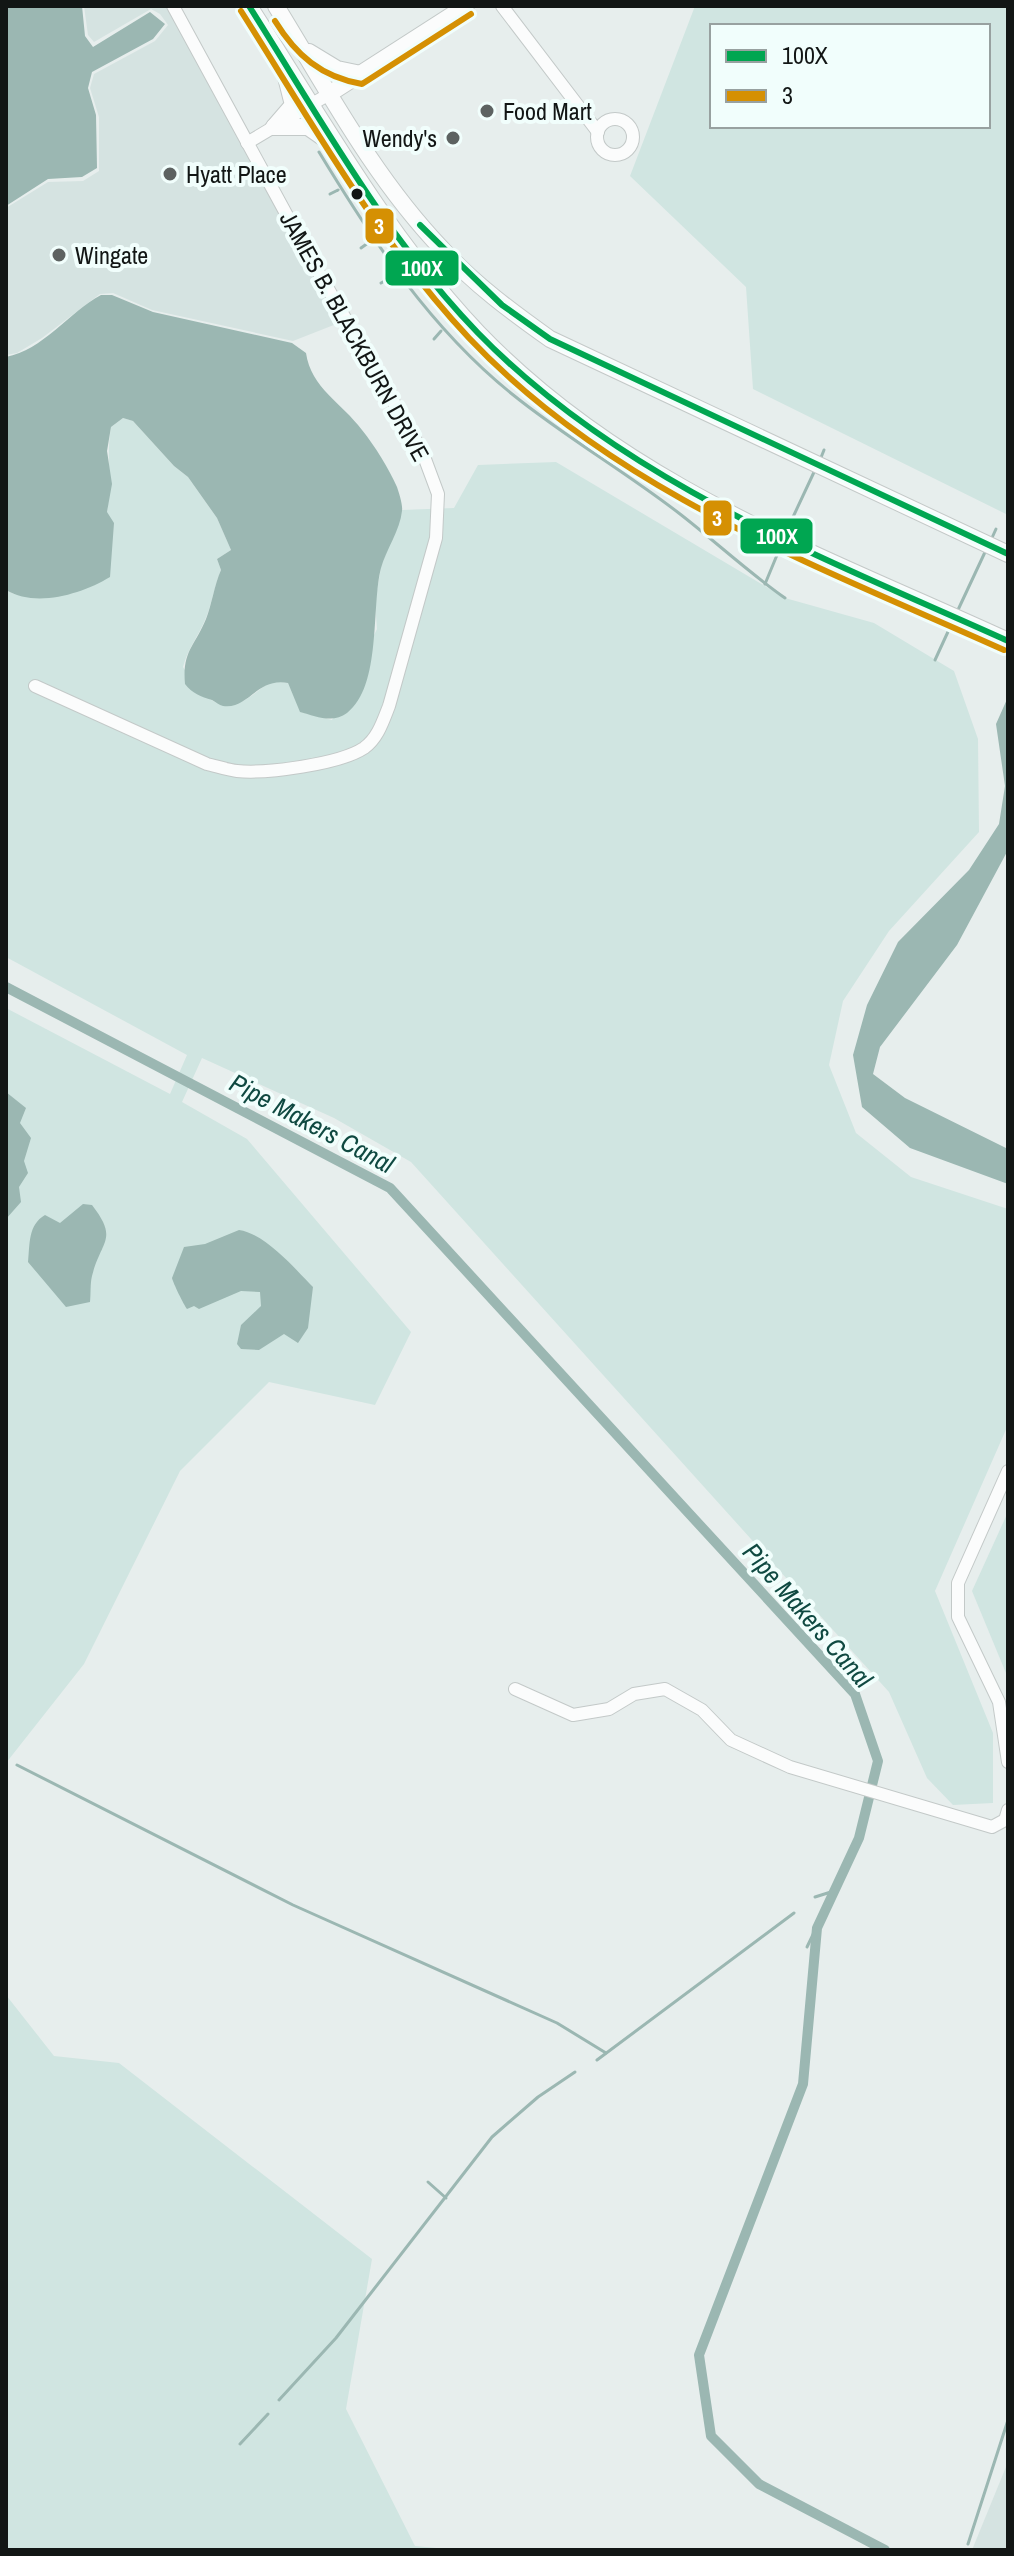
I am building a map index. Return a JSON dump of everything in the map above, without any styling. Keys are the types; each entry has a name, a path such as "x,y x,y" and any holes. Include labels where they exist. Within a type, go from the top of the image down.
{"main road":[{"path":"249,6 424,272 478,333 523,377 638,463 782,542 1008,641"},
{"path":"276,6 347,122 420,225 502,305 550,339 995,548"},
{"path":"329,94 466,6"},
{"path":"273,42 293,101 274,127"},
{"path":"300,44 320,61 361,74"},
{"path":"347,122 345,98 361,74"},
{"path":"274,127 308,127 341,150"}],"street":[{"name":"JAMES B. BLACKBURN DRIVE","path":"35,686 207,764 236,771 290,767 344,757 364,747 378,732 389,706 436,538 438,494 422,451 173,6"},
{"path":"520,6 506,11 598,132"},
{"path":"247,143 329,94"},
{"path":"1008,1471 958,1583 958,1617 999,1702 1008,1762"},
{"path":"515,1689 573,1715 609,1709 634,1694 665,1689 702,1710 731,1740 790,1767 992,1827 1005,1820 1008,1810"}],"shaded area":[{"path":"6,6 82,6 85,36 93,47 150,12 165,24 153,39 92,72 88,88 96,115 97,168 82,177 48,179 6,206"},
{"path":"84,6 173,6 344,321 293,341 152,310 113,293 100,294 42,338 17,353 6,355 6,208 48,182 83,181 99,171 99,117 90,88 94,74 155,41 168,25 160,14 151,9 94,42 88,35"},
{"path":"695,6 1008,6 1008,515 753,389 746,287 630,176"},
{"path":"101,295 112,295 153,312 292,343 306,353 321,386 354,420 386,465 397,487 402,511 381,568 371,665 366,684 358,701 342,716 324,718 300,712 288,683 268,685 232,706 223,706 197,694 185,684 187,656 206,619 221,570 217,559 231,550 217,518 188,477 133,421 123,418 111,427 107,451 112,484 107,512 114,523 110,577 86,589 59,597 31,598 6,590 6,357 32,347"},
{"path":"123,418 133,421 188,477 217,518 231,550 217,559 221,570 202,626 183,667 202,693 218,703 237,703 270,683 288,683 301,712 332,720 377,629 375,602 381,567 402,510 454,508 478,465 556,462 785,598 874,623 954,671 978,739 979,832 889,931 843,1001 829,1065 856,1133 911,1177 1008,1209 1008,1425 935,1591 993,1733 993,1803 953,1805 927,1778 889,1692 411,1162 334,1118 202,1058 182,1102 247,1139 411,1332 375,1405 269,1382 180,1471 84,1664 6,1763 6,1008 170,1094 187,1055 6,957 6,590 14,594 107,512 111,427"},
{"path":"1008,697 1008,850 957,945 880,1047 873,1074 905,1098 1008,1149 1008,1184 910,1148 862,1107 853,1055 867,1005 898,942 969,870 999,824 1005,786 996,724"},
{"path":"6,1092 26,1108 20,1123 31,1138 24,1161 28,1173 19,1187 21,1202 6,1219"},
{"path":"83,1204 92,1205 100,1217 105,1226 106,1240 92,1276 90,1302 66,1307 28,1262 30,1241 39,1219 45,1215 60,1223"},
{"path":"239,1230 270,1245 313,1287 308,1328 298,1343 284,1334 259,1350 241,1349 237,1344 241,1325 261,1306 260,1292 241,1291 199,1309 194,1306 187,1309 181,1299 172,1278 184,1247 205,1244"},
{"path":"1008,1512 1008,1678 972,1591"},
{"path":"6,1995 54,2056 119,2063 372,2259 346,2409 415,2546 458,2550 6,2550"},
{"path":"1008,2462 1008,2550 972,2550"}],"waterway":[{"path":"319,152 405,282 482,368 532,410 680,514 785,598"},
{"path":"330,194 338,190"},
{"path":"361,248 368,243"},
{"path":"381,283 392,277"},
{"path":"434,339 441,331"},
{"path":"820,460 824,450"},
{"path":"786,532 815,470"},
{"path":"991,540 996,529"},
{"path":"765,584 782,543"},
{"path":"957,612 986,550"},
{"path":"935,660 952,623"},
{"name":"Pipe Makers Canal","path":"6,987 390,1188 855,1694 878,1761 859,1838 817,1928 803,2084 699,2355 711,2436 759,2484 885,2550"},
{"path":"17,1765 293,1905 557,2023 606,2053"},
{"name":"Pipe Makers Canal","path":"807,1947 834,1891 815,1897"},
{"path":"597,2060 794,1913"},
{"path":"279,2400 336,2338 492,2137 538,2097 575,2072"},
{"path":"428,2182 446,2198"},
{"path":"240,2444 268,2414"},
{"path":"968,2544 1008,2420"}],"transit line":[{"name":"100X","path":"249,6 355,176 413,257 478,333 535,386 596,432 660,474 728,511 797,546 1008,641"},
{"name":"3","path":"241,11 348,180 405,262 469,338 526,392 587,439 652,482 720,520 1004,650"},
{"name":"3","path":"275,21 311,63 334,76 362,84 471,14"},
{"name":"100X","path":"420,225 502,305 550,339 1008,554"}],"place":[{"name":"Food Mart","path":"487,111"},
{"name":"Wendy's","path":"453,138"},
{"name":"Hyatt Place","path":"170,174"},
{"name":"Wingate","path":"59,255"}]}
